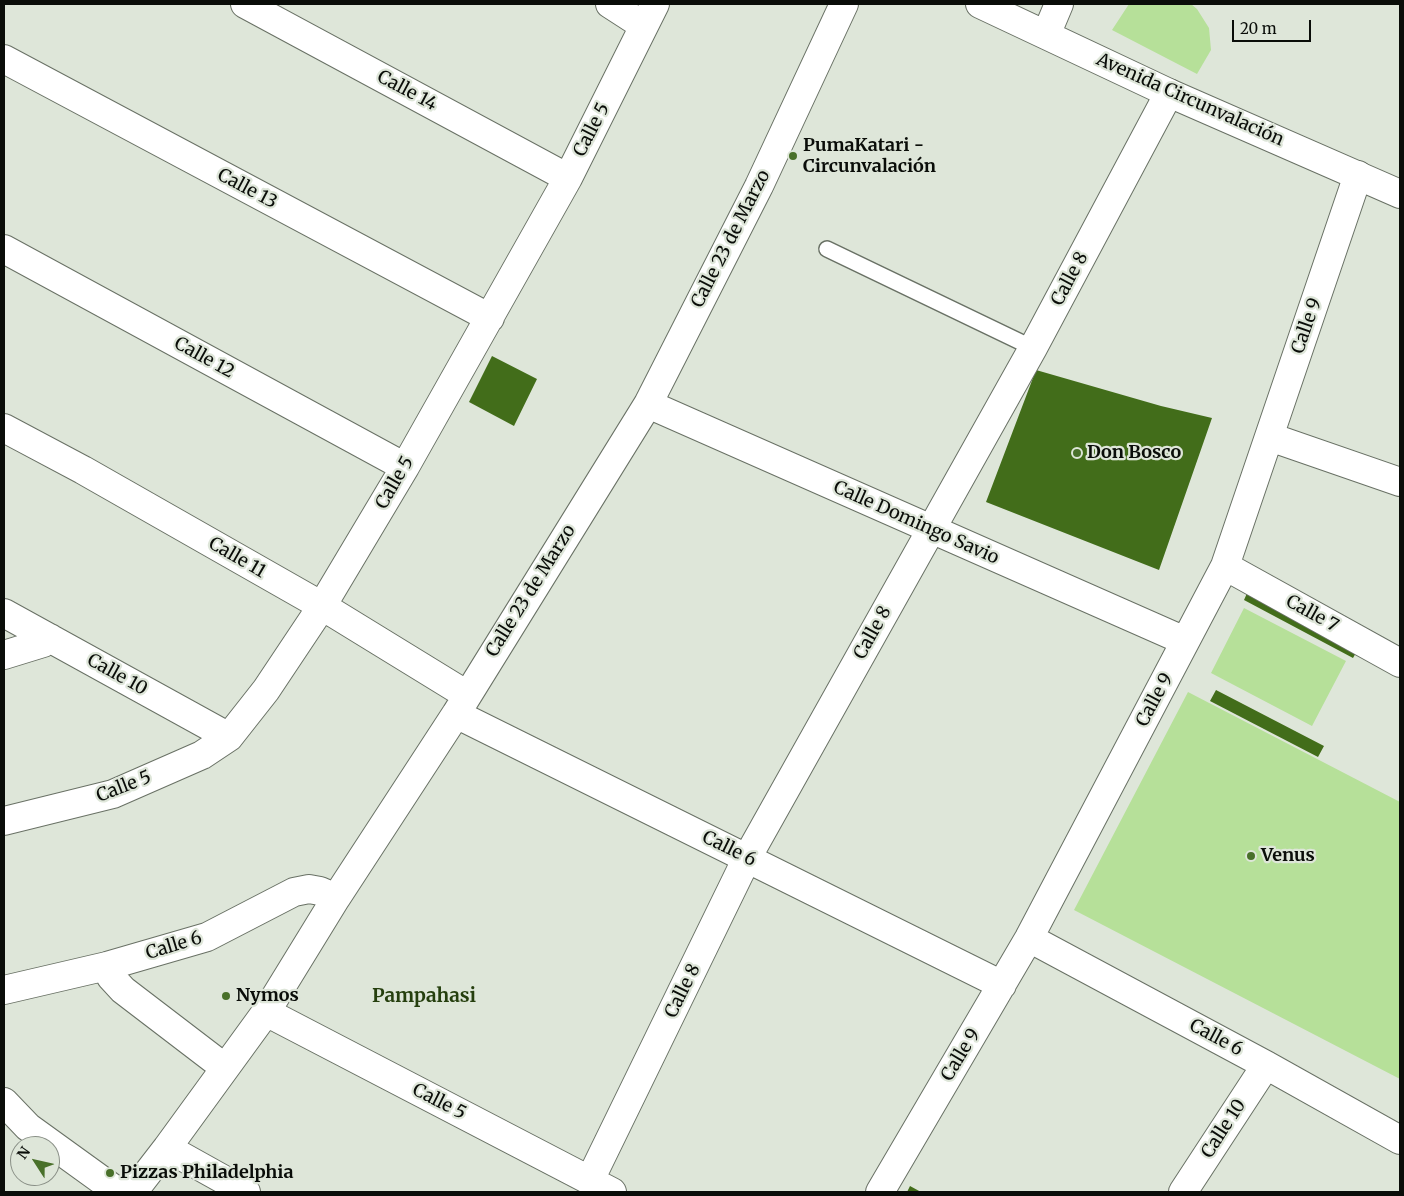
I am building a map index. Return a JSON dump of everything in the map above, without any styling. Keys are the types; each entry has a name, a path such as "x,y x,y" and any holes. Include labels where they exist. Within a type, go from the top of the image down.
{"street":[{"name":"Calle 14","path":"245,4 568,178"},
{"path":"610,4 650,15"},
{"name":"Calle 23 de Marzo","path":"133,1192 266,1012 648,404 759,186 844,4"},
{"name":"Avenida Circunvalación","path":"980,4 1169,93 1400,194"},
{"path":"1046,35 1059,4"},
{"name":"Calle 5","path":"4,821 113,794 202,755 229,737 266,690 322,606 405,467 568,178 650,15"},
{"name":"Calle 13","path":"4,59 490,318"},
{"name":"Calle 8","path":"601,1186 747,858 1033,348 1169,93"},
{"name":"Calle 9","path":"880,1192 1029,938 1225,566 1358,175"},
{"name":"Calle 12","path":"4,249 405,467"},
{"name":"Calle Domingo Savio","path":"648,404 1186,641"},
{"name":"Calle 11","path":"4,428 83,470 322,606 461,704"},
{"path":"1270,437 1400,482"},
{"name":"Calle 7","path":"1225,566 1400,663"},
{"name":"Calle 10","path":"4,613 229,737"},
{"path":"4,655 43,643 50,638"},
{"name":"Calle 6","path":"461,704 747,858 1002,985"},
{"name":"Calle 6","path":"4,990 107,966 208,936 294,892 309,889 320,890 336,898"},
{"name":"Calle 6","path":"1029,938 1266,1065 1400,1140"},
{"path":"107,966 111,977 122,990 225,1068"},
{"name":"Calle 5","path":"266,1012 601,1186"},
{"name":"Calle 10","path":"1183,1192 1266,1065"},
{"path":"4,1102 28,1127 118,1192"},
{"path":"167,1148 246,1192"}],"lane":[{"path":"827,249 1033,348"}],"green space":[{"path":"1129,4 1191,4 1197,9 1209,28 1211,50 1197,74 1112,30"},
{"path":"1244,608 1346,661 1312,726 1211,673"},
{"name":"Venus","path":"1188,692 1400,802 1400,1079 1074,910"}],"building":[{"path":"492,356 537,379 514,426 469,402"},
{"name":"Don Bosco","path":"1036,370 1161,406 1212,418 1159,570 986,502"},
{"path":"1248,591 1357,651 1353,658 1244,600"},
{"path":"1216,690 1324,746 1318,757 1210,701"},
{"path":"910,1186 921,1192 907,1192"}],"place":[{"name":"PumaKatari - Circunvalación","path":"793,156"},
{"name":"Don Bosco","path":"1077,453"},
{"name":"Venus","path":"1251,856"},
{"name":"Nymos","path":"226,996"},
{"name":"Pizzas Philadelphia","path":"110,1173"}],"district":[{"name":"Pampahasi","path":"424,997"}]}
